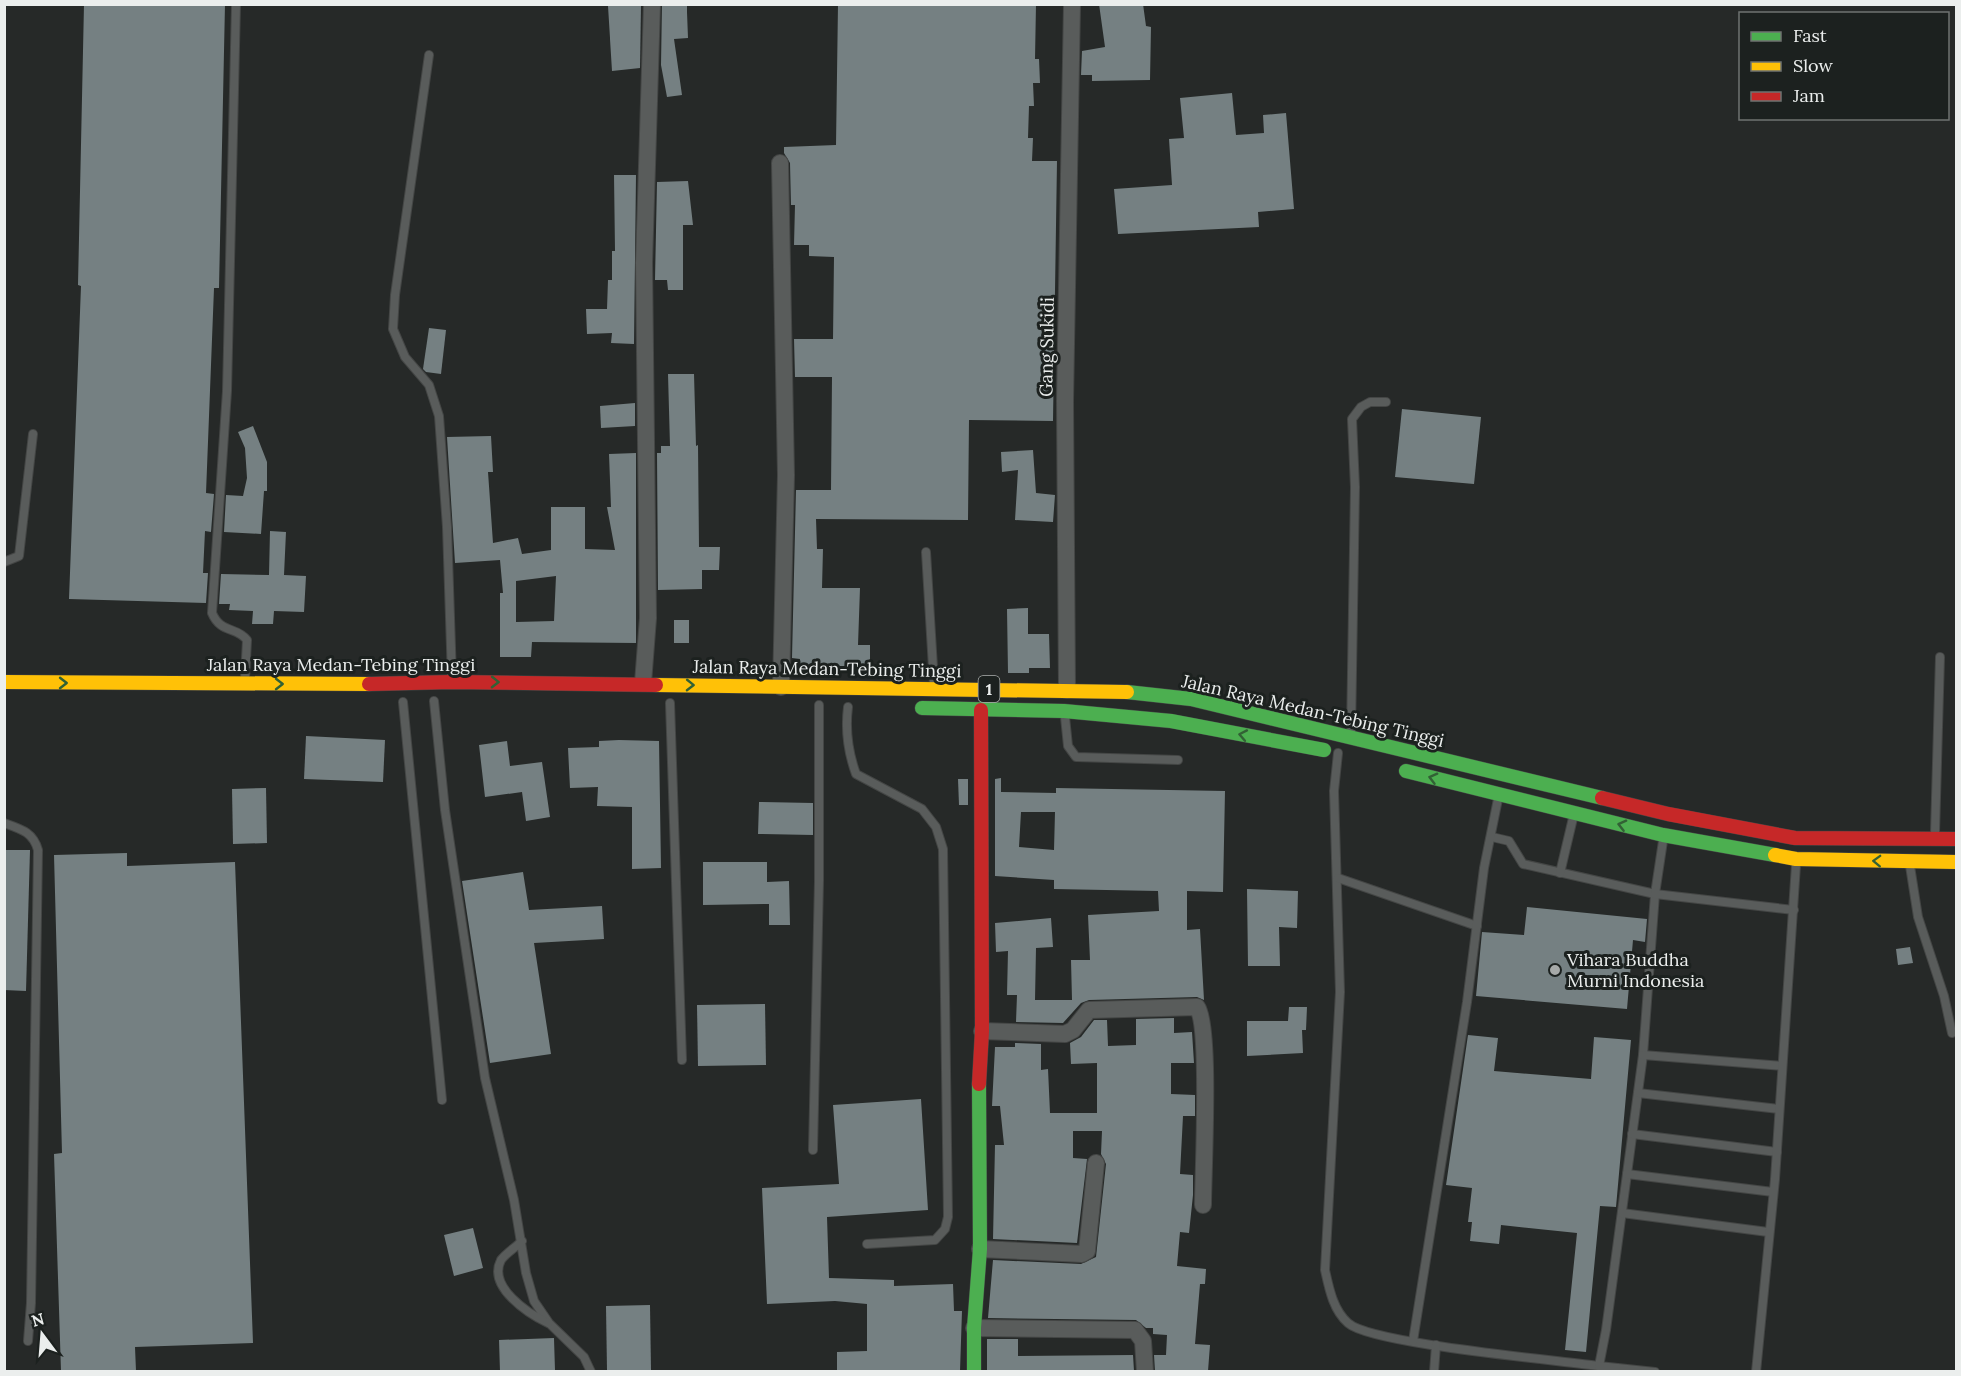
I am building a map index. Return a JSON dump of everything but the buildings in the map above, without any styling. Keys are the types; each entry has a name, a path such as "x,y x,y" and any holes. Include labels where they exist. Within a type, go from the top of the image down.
{"main road":[{"name":"Jalan Raya Medan-Tebing Tinggi","path":"4,682 643,683 1129,692 1191,699 1668,814 1795,838 1956,839"},
{"name":"Jalan Raya Medan-Tebing Tinggi","path":"903,708 1064,711 1170,721 1344,754"},
{"path":"974,1371 974,1328 980,1249 978,1112 982,1031 981,710"},
{"name":"Jalan Raya Medan-Tebing Tinggi","path":"1395,768 1664,835 1796,859 1956,862"}],"street":[{"path":"643,683 648,618 644,263 652,4"},
{"name":"Gang Sukidi","path":"1067,690 1065,401 1072,4"},
{"path":"780,163 786,475 781,687"},
{"path":"982,1031 1065,1034 1073,1030 1089,1010 1197,1007 1203,1016 1205,1061 1203,1206"},
{"path":"980,1249 1082,1254 1087,1251 1096,1163"},
{"path":"974,1328 1135,1330 1143,1341 1145,1371"}],"lane":[{"path":"236,4 227,391 212,613 222,628 241,635 247,640 245,684"},
{"path":"429,55 395,295 393,329 405,357 429,385 439,416 447,527 452,682"},
{"path":"1350,736 1355,487 1352,419 1361,407 1370,402 1386,402"},
{"path":"4,562 18,556 33,434"},
{"path":"926,552 934,688"},
{"path":"1935,840 1940,657"},
{"path":"442,1100 418,702 447,822 485,1078 534,1301 549,1323 568,1340 591,1371"},
{"path":"670,703 682,1060"},
{"path":"813,1150 819,881 834,706 846,725 849,754 856,774 922,809 936,826 943,849 948,1216 945,1229 935,1240 867,1244"},
{"path":"1064,711 1068,746 1076,758 1178,760"},
{"path":"1344,754 1334,791 1340,992 1325,1270 1329,1291 1347,1323 1358,1331 1578,1367 1599,1366 1655,1371"},
{"path":"1413,1341 1484,868 1499,795"},
{"path":"1560,873 1574,813"},
{"path":"4,823 28,832 36,840 38,850 31,1303 28,1341"},
{"path":"1599,1366 1643,1055 1655,894 1664,835"},
{"path":"1492,837 1509,841 1523,864 1560,873 1655,894 1794,910"},
{"path":"1756,1371 1773,1192 1796,859"},
{"path":"1910,862 1918,917 1944,996 1952,1034"},
{"path":"1338,878 1477,926"},
{"path":"1643,1055 1782,1066"},
{"path":"1638,1093 1779,1109"},
{"path":"1632,1134 1776,1152"},
{"path":"1627,1174 1773,1192"},
{"path":"1622,1213 1768,1232"},
{"path":"522,1241 503,1258 499,1267 499,1278 511,1298 529,1314 549,1323"},
{"path":"1434,1371 1436,1345"}],"traffic: fast":[{"path":"1127,692 1191,699 1602,798"},
{"path":"922,708 1064,711 1171,721 1324,750"},
{"path":"1406,771 1663,835 1775,855"},
{"path":"974,1372 974,1328 980,1249 979,1084"}],"traffic: slow":[{"path":"4,682 369,684"},
{"path":"656,685 1127,692"},
{"path":"1775,855 1796,859 1956,862"}],"traffic: jam":[{"path":"369,684 452,682 656,685"},
{"path":"979,1084 982,1031 981,710"},
{"path":"1602,798 1668,814 1795,838 1956,839"}],"place":[{"name":"Vihara Buddha Murni Indonesia","path":"1555,970"}]}
